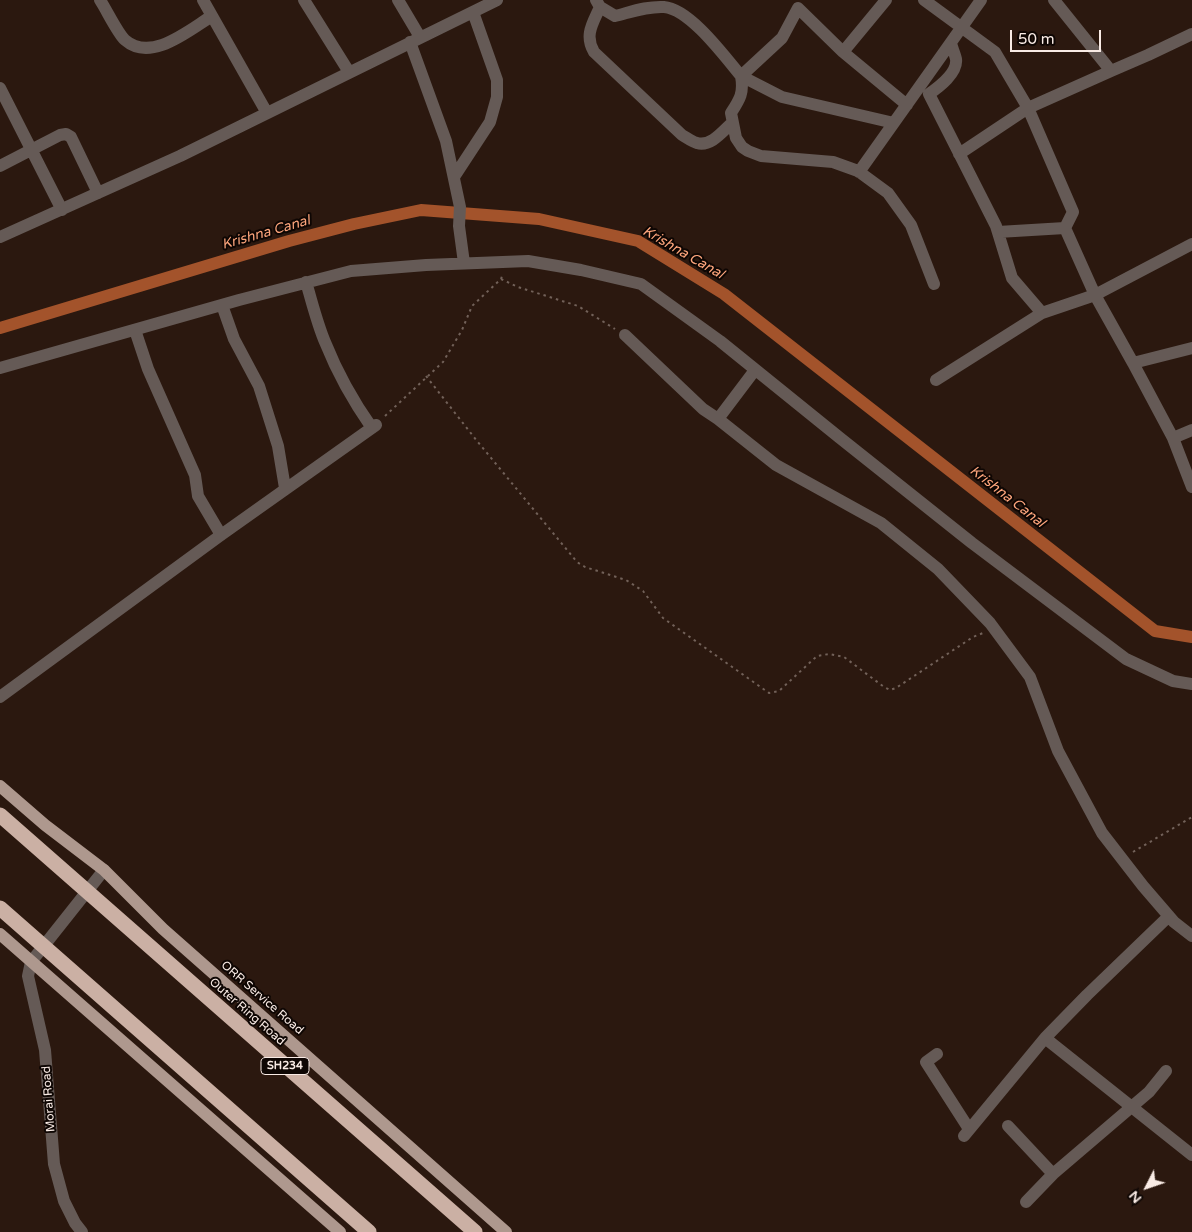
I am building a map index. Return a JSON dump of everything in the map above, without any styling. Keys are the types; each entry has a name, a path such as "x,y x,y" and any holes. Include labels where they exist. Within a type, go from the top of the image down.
{"highway":[{"name":"Outer Ring Road","path":"0,815 475,1232"},
{"path":"0,908 369,1232"}],"main road":[{"name":"ORR Service Road","path":"0,786 45,825 104,870 170,936 506,1232"},
{"path":"0,934 340,1232"}],"street":[{"path":"100,0 125,40 144,50 163,46 212,16"},
{"path":"203,0 267,113"},
{"path":"304,0 349,72"},
{"path":"398,0 415,39 446,141 460,207 459,226 464,263"},
{"path":"0,237 180,156 497,0"},
{"path":"661,0 640,9 615,16 598,3 589,35 590,44 594,52 682,135 696,143 705,144 715,139 732,123"},
{"path":"843,52 886,0"},
{"path":"924,0 961,29 995,52 1028,108 1073,212 1065,228"},
{"path":"859,172 981,0"},
{"path":"1054,0 1111,71"},
{"path":"741,76 782,38 796,4 843,52 907,105"},
{"path":"640,9 666,7 679,12 692,21 741,76 782,97 894,123"},
{"path":"454,177 490,122 497,98 497,80 473,12"},
{"path":"959,154 1028,108 1192,34"},
{"path":"951,43 956,60 954,69 939,87 929,94 998,232 1012,278 1042,313"},
{"path":"741,76 743,88 740,99 731,113 736,138 742,147 761,156 833,162 859,172 888,193 911,225 934,284"},
{"path":"0,88 62,210"},
{"path":"0,166 60,135 66,134 71,137 98,193"},
{"path":"998,232 1065,228"},
{"path":"1065,228 1095,295 1173,438 1192,487"},
{"path":"936,380 1042,313 1095,295 1192,244"},
{"path":"0,368 222,305 352,271 464,263 528,261 581,270 641,284 720,341 972,543 1126,659 1172,681 1192,684"},
{"path":"0,697 220,535 374,426 356,405 345,386 325,341 306,282"},
{"path":"222,305 234,339 259,386 278,446 285,488"},
{"path":"135,330 148,369 195,475 199,500 220,535"},
{"path":"625,335 703,409 776,465 881,523 938,569 995,629 1030,677 1058,751 1102,833 1142,886 1169,916 1192,936"},
{"path":"1132,363 1192,348"},
{"path":"718,419 755,370"},
{"path":"1173,438 1192,430"},
{"path":"31,962 104,870"},
{"path":"937,1054 926,1062 966,1132 1045,1038 1169,916"},
{"name":"Morai Road","path":"31,962 28,976 45,1050 54,1164 64,1201 82,1232"},
{"path":"1045,1038 1192,1155"},
{"path":"1026,1202 1053,1174 1149,1092 1166,1071"},
{"path":"1008,1126 1053,1174"}],"path":[{"path":"374,426 443,362 462,330 472,306 501,279 507,262"},
{"path":"501,279 518,287 578,306 625,335"},
{"path":"426,376 577,562 585,567 626,580 643,590 663,618 768,693 779,691 817,656 829,654 844,657 890,690 896,688 973,637 995,629"},
{"path":"1125,862 1135,849 1192,817"}],"waterway":[{"name":"Krishna Canal","path":"0,328 289,241 354,224 421,210 539,219 638,241 724,294 1155,631 1192,637"}]}
